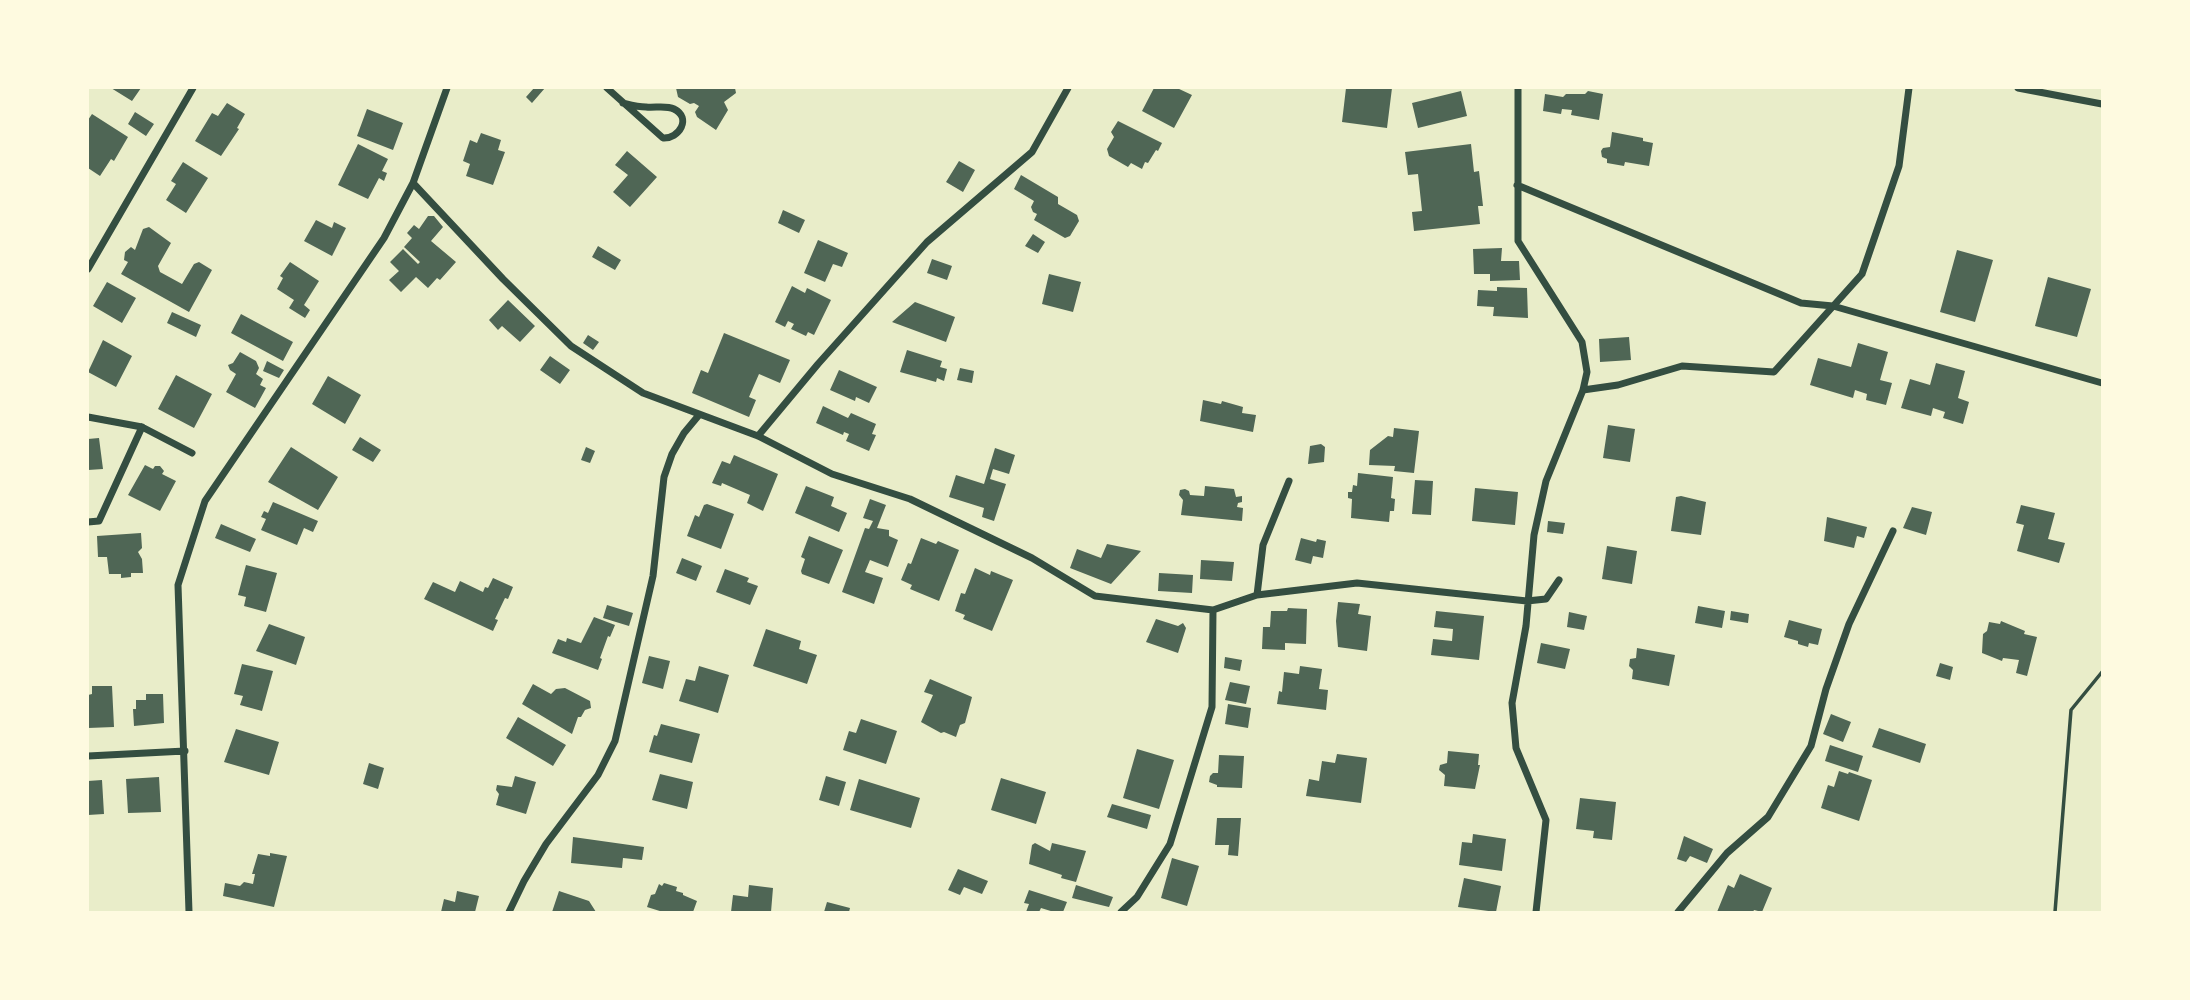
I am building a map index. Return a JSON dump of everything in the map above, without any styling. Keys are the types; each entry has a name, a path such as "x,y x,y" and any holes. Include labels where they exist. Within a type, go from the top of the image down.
{"street":[{"path":"88,269 192,88"},
{"path":"189,912 178,585 205,501 384,238 413,183 447,88"},
{"path":"607,88 623,103 663,138 671,138 682,128 682,120 676,109 638,107 623,103"},
{"path":"758,436 927,242 1032,152 1068,88"},
{"path":"1518,88 1518,241 1582,342 1587,372 1583,390 1546,481 1534,535 1526,626 1512,704 1516,748 1546,820 1536,912"},
{"path":"1583,390 1618,385 1682,366 1774,372 1862,274 1899,166 1909,88"},
{"path":"2018,88 2102,104"},
{"path":"413,183 571,346 643,393 758,436 832,474 910,499 1032,558 1095,596 1213,610 1257,595 1357,583 1527,601 1546,600 1559,580"},
{"path":"1517,185 1801,303 1833,306 2102,383"},
{"path":"509,912 546,844 598,775 615,741 653,576 664,477 672,454 699,415"},
{"path":"88,417 142,427 192,453"},
{"path":"88,522 99,522 142,427"},
{"path":"1257,595 1263,545 1289,481"},
{"path":"1678,912 1727,853 1768,817 1811,746 1826,688 1849,624 1894,531"},
{"path":"1121,912 1137,897 1170,845 1212,707 1213,610"},
{"path":"88,756 185,751"}],"path":[{"path":"2055,912 2071,710 2102,672"}],"building":[{"path":"111,88 141,88 132,101"},
{"path":"534,88 545,88 532,103 526,97"},
{"path":"676,88 735,88 736,93 724,102 728,110 716,130 697,117 695,112 699,106 678,97"},
{"path":"1154,88 1177,88 1192,95 1174,128 1142,111"},
{"path":"1346,88 1392,88 1387,128 1342,122"},
{"path":"1461,91 1467,116 1418,128 1412,103"},
{"path":"1588,91 1603,94 1599,120 1571,115 1572,110 1562,109 1561,114 1543,111 1545,94 1563,97 1566,94 1585,94"},
{"path":"227,103 245,114 237,128 239,129 221,156 195,141 212,113 218,116"},
{"path":"367,109 403,123 393,150 357,136"},
{"path":"135,112 154,124 146,136 128,124"},
{"path":"92,114 128,137 114,161 111,159 100,176 88,168 88,120"},
{"path":"1118,121 1162,143 1142,169 1131,163 1128,167 1109,156 1107,149 1114,137 1111,132"},
{"path":"1612,132 1643,138 1643,141 1653,143 1649,166 1625,162 1624,166 1607,163 1601,151 1610,147"},
{"path":"481,133 501,140 498,150 505,152 493,185 466,176 470,164 463,161 470,140 477,143"},
{"path":"358,144 388,159 382,171 387,173 384,181 379,178 368,199 338,185"},
{"path":"1471,144 1474,172 1479,171 1483,206 1478,206 1480,224 1414,231 1412,212 1422,211 1418,174 1408,175 1405,152"},
{"path":"627,151 657,177 630,207 613,192 628,175 615,165"},
{"path":"959,161 975,170 963,192 946,182"},
{"path":"183,162 208,178 186,213 166,200 176,184 171,181"},
{"path":"1021,175 1058,197 1058,204 1077,215 1079,221 1070,236 1065,238 1034,220 1037,214 1031,207 1034,201 1014,189"},
{"path":"783,210 805,220 799,233 778,223"},
{"path":"428,216 434,216 443,227 431,241 456,262 440,280 437,278 428,288 416,277 401,292 389,280 399,271 390,262 403,249 418,264 420,262 404,247 412,238 407,233 414,225 419,229"},
{"path":"316,220 332,228 334,222 346,228 332,256 304,241"},
{"path":"149,227 171,243 158,266 160,272 182,284 194,264 199,262 212,270 189,312 121,274 128,262 124,260 125,252 131,247 135,250 143,229"},
{"path":"1033,234 1045,242 1038,253 1025,246"},
{"path":"818,240 848,253 842,267 833,264 825,282 804,273"},
{"path":"598,246 621,260 615,270 592,257"},
{"path":"1502,248 1501,261 1519,261 1520,280 1490,281 1490,274 1474,274 1473,249"},
{"path":"1957,250 1993,260 1975,322 1940,312"},
{"path":"932,259 952,266 947,280 927,273"},
{"path":"290,262 319,281 304,305 310,310 305,318 289,308 294,300 277,289 283,278 280,276"},
{"path":"1049,274 1081,282 1073,312 1042,304"},
{"path":"2048,277 2091,289 2077,337 2035,326"},
{"path":"107,282 136,298 122,323 93,306"},
{"path":"792,286 805,293 807,288 831,300 814,335 808,332 806,336 791,329 794,324 788,321 785,327 775,322"},
{"path":"1497,287 1527,288 1528,318 1493,316 1494,307 1477,306 1478,290 1497,291"},
{"path":"508,300 535,326 520,342 502,326 498,330 489,320"},
{"path":"915,302 955,317 946,342 892,322"},
{"path":"172,312 201,325 196,337 167,323"},
{"path":"241,314 293,342 283,361 231,333"},
{"path":"724,333 790,360 780,383 759,374 749,397 756,400 749,417 692,393 701,370 708,373"},
{"path":"588,335 599,342 593,350 583,343"},
{"path":"1629,337 1631,360 1600,362 1599,339"},
{"path":"103,340 132,356 116,387 88,372"},
{"path":"1858,343 1888,352 1880,380 1892,383 1886,405 1866,400 1867,394 1855,390 1853,398 1810,385 1818,358 1851,367"},
{"path":"907,350 942,361 940,367 947,369 944,381 937,378 936,382 900,372"},
{"path":"240,352 256,361 259,368 256,374 263,379 260,385 266,388 255,408 226,392 236,374 228,365 233,363"},
{"path":"550,356 570,370 560,384 540,370"},
{"path":"267,361 284,370 279,378 263,371"},
{"path":"1936,363 1965,371 1958,398 1969,402 1963,424 1943,418 1945,412 1933,408 1931,416 1901,408 1910,379 1930,385"},
{"path":"960,368 974,371 972,383 957,380"},
{"path":"839,370 877,387 869,403 856,397 855,401 830,390"},
{"path":"176,375 212,394 194,428 158,409"},
{"path":"328,376 361,395 345,424 312,404"},
{"path":"1203,400 1221,404 1222,401 1243,407 1242,413 1256,415 1253,432 1200,421"},
{"path":"823,406 848,418 851,413 876,424 872,434 876,435 869,451 846,441 849,434 844,432 843,435 816,423"},
{"path":"1608,425 1635,429 1630,462 1603,458"},
{"path":"1394,428 1419,431 1414,473 1394,471 1395,466 1369,465 1370,450 1388,436 1393,437"},
{"path":"360,437 381,450 373,462 352,450"},
{"path":"99,438 103,469 88,470 88,439"},
{"path":"1321,444 1325,447 1324,462 1308,464 1310,446"},
{"path":"291,447 338,477 318,510 268,482"},
{"path":"586,447 595,451 590,463 581,460"},
{"path":"995,448 1015,455 1009,474 993,469 990,479 1006,484 994,521 982,517 984,508 949,497 956,475 984,484"},
{"path":"734,455 778,474 763,511 747,503 750,495 722,483 721,486 712,483 722,461 730,464"},
{"path":"145,465 153,469 160,466 164,471 162,474 176,481 160,511 128,495"},
{"path":"1358,473 1393,477 1391,498 1395,499 1394,511 1390,511 1389,522 1351,518 1352,499 1348,498 1348,492 1352,492 1353,485 1357,486"},
{"path":"1415,480 1433,481 1431,515 1412,514"},
{"path":"806,486 834,497 831,506 847,513 839,532 795,513"},
{"path":"1205,486 1234,489 1236,497 1242,496 1242,502 1238,503 1237,507 1243,508 1242,521 1181,515 1183,500 1179,495 1180,490 1189,491 1190,495 1204,496"},
{"path":"1475,488 1518,492 1515,525 1472,521"},
{"path":"1676,497 1706,502 1701,535 1671,531"},
{"path":"870,499 886,505 877,528 889,530 889,536 898,540 888,567 870,560 865,572 883,578 874,604 842,592 865,528 869,529 873,521 863,518"},
{"path":"273,502 318,521 313,532 304,528 297,545 261,530 266,519 261,517 264,511 268,513"},
{"path":"707,504 734,514 721,549 687,536 695,515 699,517"},
{"path":"2021,505 2055,513 2048,539 2065,543 2059,563 2017,551 2024,525 2016,523"},
{"path":"1912,507 1932,512 1926,535 1903,528"},
{"path":"1827,517 1867,527 1864,538 1857,536 1854,548 1824,541"},
{"path":"1548,521 1565,523 1563,534 1547,532"},
{"path":"221,524 256,539 250,552 215,538"},
{"path":"141,533 142,548 138,552 142,559 143,573 131,573 131,577 121,578 121,574 109,574 107,557 98,557 97,536"},
{"path":"809,536 843,550 829,584 802,574 805,559 801,557"},
{"path":"921,538 936,544 938,541 959,550 939,601 910,589 912,585 901,580 908,563 911,564"},
{"path":"1301,538 1316,542 1317,539 1326,541 1323,558 1313,556 1311,564 1295,560"},
{"path":"1107,544 1141,551 1111,584 1070,568 1077,549 1101,558"},
{"path":"1607,546 1637,551 1632,584 1602,579"},
{"path":"682,558 702,566 696,581 676,573"},
{"path":"1201,560 1234,562 1232,581 1200,579"},
{"path":"246,565 277,573 266,612 244,606 246,597 238,595"},
{"path":"975,568 990,575 991,571 1013,580 992,631 963,619 965,615 955,611 961,593 965,594"},
{"path":"725,569 749,578 747,582 758,586 750,605 716,592"},
{"path":"1159,573 1193,575 1192,593 1158,591"},
{"path":"493,578 513,587 495,619 498,620 493,631 424,599 433,582 455,592 460,581 483,592"},
{"path":"1338,602 1360,604 1358,614 1371,616 1367,651 1338,647"},
{"path":"607,605 633,613 629,626 603,618"},
{"path":"1698,606 1725,611 1722,628 1695,623"},
{"path":"1288,608 1307,609 1306,644 1285,643 1285,650 1262,649 1263,627 1270,627 1271,611 1287,611"},
{"path":"1436,611 1484,616 1479,660 1431,655 1433,639 1452,641 1453,629 1434,627"},
{"path":"1731,611 1749,614 1748,623 1730,620"},
{"path":"1569,612 1587,616 1584,630 1567,627"},
{"path":"594,617 615,625 610,637 608,636 598,670 552,653 558,639 566,642 567,638 581,643"},
{"path":"1156,619 1178,626 1183,623 1186,628 1178,653 1146,642"},
{"path":"1789,620 1822,629 1818,645 1809,643 1808,647 1784,637"},
{"path":"2001,621 2025,631 2024,634 2037,637 2027,676 2016,673 2019,660 2003,658 2002,661 1982,653 1983,634 1987,631 1989,622 2000,624"},
{"path":"269,624 305,637 296,665 256,651"},
{"path":"766,629 801,641 799,649 817,655 807,684 753,666"},
{"path":"1541,643 1570,649 1565,669 1537,663"},
{"path":"1637,648 1675,655 1669,686 1632,679 1630,659 1636,658"},
{"path":"649,656 670,661 663,689 642,683"},
{"path":"1225,657 1242,660 1240,671 1224,668"},
{"path":"1940,663 1953,667 1950,680 1936,676"},
{"path":"242,664 273,671 262,711 240,705 243,696 234,694"},
{"path":"699,666 729,675 718,713 679,701 686,679 695,681"},
{"path":"1300,666 1322,669 1319,689 1328,690 1326,710 1277,704 1279,691 1282,692 1284,672 1299,674"},
{"path":"930,679 972,697 965,723 960,725 956,737 941,733 921,722 933,695 924,692"},
{"path":"1230,682 1250,686 1246,704 1225,700"},
{"path":"533,684 551,694 556,689 565,688 590,701 591,708 578,717 572,734 522,704"},
{"path":"92,686 112,686 114,727 88,728 88,695 92,694"},
{"path":"146,694 163,694 164,723 134,726 133,709 136,709 136,700 146,700"},
{"path":"1228,704 1251,708 1248,728 1225,724"},
{"path":"1831,714 1851,722 1843,742 1823,734"},
{"path":"518,717 566,745 553,766 506,738"},
{"path":"861,719 897,731 886,764 843,750 849,731 856,733"},
{"path":"661,724 700,734 692,763 649,752 654,735 657,736"},
{"path":"1879,728 1926,744 1920,763 1872,747"},
{"path":"236,729 279,742 269,775 224,762"},
{"path":"1830,745 1863,756 1858,772 1825,761"},
{"path":"1137,749 1174,760 1159,809 1123,798"},
{"path":"1448,751 1479,754 1480,765 1475,789 1444,786 1445,775 1439,770 1440,765 1447,763"},
{"path":"1337,754 1367,758 1361,803 1306,796 1309,779 1319,781 1322,761 1335,763"},
{"path":"1219,755 1244,756 1242,788 1217,787 1209,782 1213,773 1218,773"},
{"path":"369,763 384,768 378,789 363,784"},
{"path":"1839,771 1872,780 1859,821 1821,808 1828,785 1834,787"},
{"path":"660,774 693,782 687,809 652,800"},
{"path":"515,776 536,782 526,814 496,805 499,794 497,785 512,787"},
{"path":"826,776 846,782 839,806 819,800"},
{"path":"159,777 161,812 128,813 126,779"},
{"path":"1001,778 1046,792 1036,824 991,810"},
{"path":"859,779 920,798 911,828 850,810"},
{"path":"102,780 104,814 88,815 88,781"},
{"path":"1580,798 1616,802 1612,840 1593,838 1594,831 1576,829"},
{"path":"1112,804 1151,815 1147,829 1107,817"},
{"path":"1217,818 1241,818 1238,856 1228,855 1229,845 1215,845"},
{"path":"1473,834 1506,839 1502,871 1459,865 1462,842 1472,843"},
{"path":"1684,836 1713,849 1707,863 1690,856 1686,862 1677,859"},
{"path":"573,837 644,847 642,860 623,858 622,868 571,863"},
{"path":"1035,843 1050,851 1052,843 1086,851 1076,882 1029,864 1032,845"},
{"path":"270,853 287,856 274,907 223,896 225,883 240,886 244,882 253,884 255,874 252,874 258,854 270,856"},
{"path":"1172,858 1199,866 1187,906 1161,898"},
{"path":"958,869 988,881 982,894 964,887 960,895 948,890"},
{"path":"1740,874 1772,888 1762,912 1717,912 1728,885 1734,888"},
{"path":"1464,878 1501,886 1496,912 1458,907"},
{"path":"664,883 677,887 676,891 697,901 693,912 663,912 647,907 651,895 655,894 659,884 662,886"},
{"path":"749,885 773,888 771,912 731,912 733,895 748,897"},
{"path":"1076,885 1113,897 1109,907 1072,898"},
{"path":"1029,890 1067,902 1063,912 1041,908 1039,912 1026,912 1029,904 1024,903"},
{"path":"457,891 479,896 475,912 441,912 444,899 455,902"},
{"path":"559,891 589,901 596,912 552,912"},
{"path":"827,902 850,908 849,912 824,912"}]}
